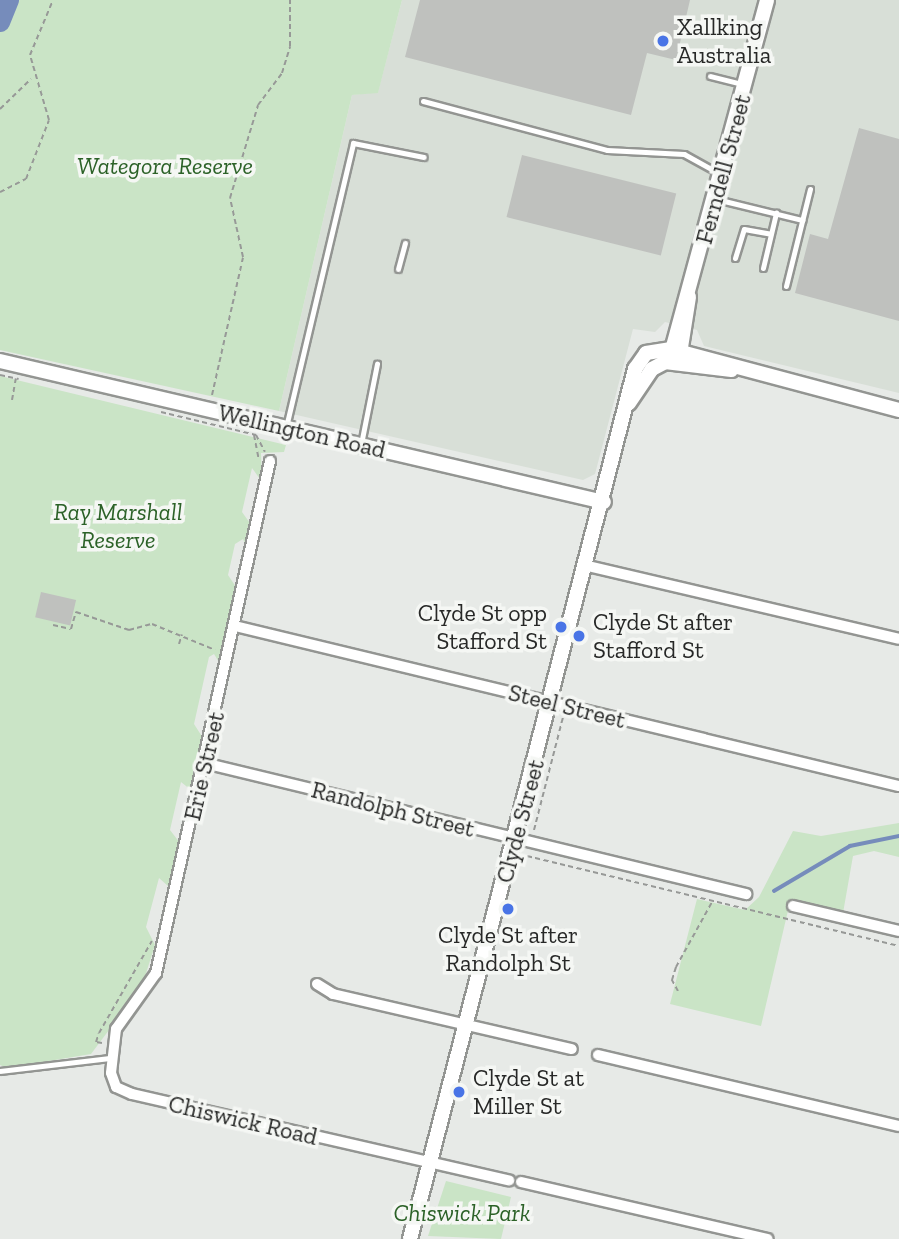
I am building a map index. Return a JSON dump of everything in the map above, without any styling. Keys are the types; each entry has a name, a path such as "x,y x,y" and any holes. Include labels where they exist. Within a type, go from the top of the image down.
{"main road":[{"name":"Ferndell Street","path":"674,356 767,0"},
{"path":"674,356 899,410"},
{"name":"Clyde Street","path":"410,1239 629,404 652,369 674,356"},
{"name":"Wellington Road","path":"0,360 604,502"}],"street":[{"name":"Erie Street","path":"109,1058 112,1045 156,973 236,626 270,461"},
{"path":"588,566 899,639"},
{"name":"Steel Street","path":"236,626 899,786"},
{"name":"Randolph Street","path":"204,763 746,894"},
{"path":"793,906 899,931"},
{"path":"317,984 333,994 572,1049"},
{"path":"598,1055 899,1126"},
{"name":"Chiswick Road","path":"109,1058 117,1087 132,1094 768,1239"}],"lane":[{"path":"710,76 745,85"},
{"path":"424,102 607,150 684,154 722,174"},
{"path":"285,429 353,143 424,157"},
{"path":"786,286 810,190"},
{"path":"716,199 802,220"},
{"path":"763,268 776,213"},
{"path":"735,258 744,229 772,234"},
{"path":"398,269 405,243"},
{"path":"361,444 377,364"},
{"path":"0,1071 109,1058"}],"path":[{"path":"0,192 26,178 49,120 32,78 30,55 53,0"},
{"path":"212,395 243,257 230,198 258,105 282,73 290,46 290,0"},
{"path":"0,108 32,78"},
{"path":"0,375 28,381"},
{"path":"12,400 16,378"},
{"path":"153,410 254,434 270,461"},
{"path":"254,434 259,469"},
{"path":"53,625 71,629 76,612 122,629 152,624 182,633 220,651"},
{"path":"179,644 182,633"},
{"path":"533,832 565,713"},
{"path":"527,856 899,946"},
{"path":"678,991 672,980 676,967 720,888"},
{"path":"112,1045 96,1042 99,1033 153,940"}],"shaded area":[{"path":"402,0 899,0 899,393 704,346 697,330 665,322 655,332 633,329 595,474 583,480 279,411 352,95 378,92"}],"green space":[{"name":"Wategora Reserve","path":"0,0 402,0 378,93 352,95 279,411 0,350"},
{"name":"Ray Marshall Reserve","path":"0,376 286,445 284,452 261,453 262,482 252,468 242,512 252,526 247,548 243,539 235,544 228,575 238,590 220,664 214,654 209,657 194,724 203,738 191,790 181,782 170,830 180,843 168,886 159,878 146,927 155,945 142,986 91,1054 7,1068 0,1065"},
{"path":"899,823 899,857 874,851 853,856 843,913 790,902 761,1026 670,1004 697,899 745,910 759,897 793,831 821,836"},
{"name":"Chiswick Park","path":"446,1181 511,1197 501,1239 428,1236"}],"building":[{"path":"420,0 690,0 676,60 647,53 631,115 405,57"},
{"path":"859,128 899,139 899,321 795,293 810,234 828,239"},
{"path":"522,155 676,193 661,256 507,217"},
{"path":"41,592 76,600 70,625 35,617"}],"waterway":[{"path":"0,22 9,0"},
{"path":"774,891 850,846 899,836"}],"place":[{"name":"Xallking Australia","path":"663,41"},
{"name":"Clyde St opp Stafford St","path":"561,627"},
{"name":"Clyde St after Stafford St","path":"579,636"},
{"name":"Clyde St after Randolph St","path":"508,909"},
{"name":"Clyde St at Miller St","path":"459,1092"}]}
